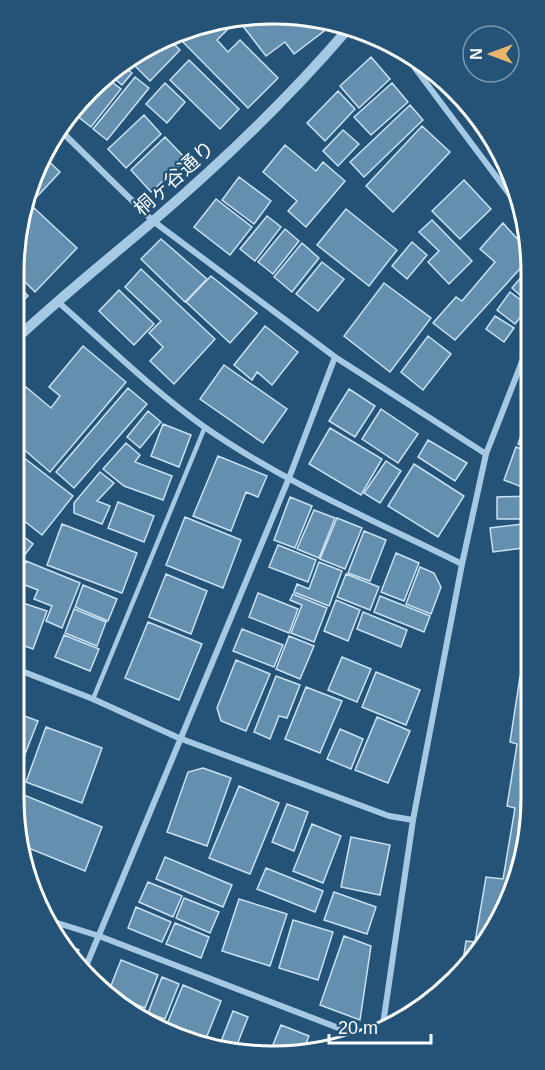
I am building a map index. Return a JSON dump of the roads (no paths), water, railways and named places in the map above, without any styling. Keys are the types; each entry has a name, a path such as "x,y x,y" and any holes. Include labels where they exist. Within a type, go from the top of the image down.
{"street":[{"name":"桐ヶ谷通り","path":"24,331 258,128 343,34"},
{"path":"416,69 508,193"},
{"path":"65,135 153,221 335,357 486,454"},
{"path":"57,300 166,398 205,427 289,478 462,564"},
{"path":"88,963 289,478 335,357"},
{"path":"384,1019 413,820 462,564 486,454 521,364"},
{"path":"24,672 93,699 179,738 389,816 413,820"},
{"path":"58,923 99,936 350,1034"}],"lane":[{"path":"93,699 205,427"}]}
